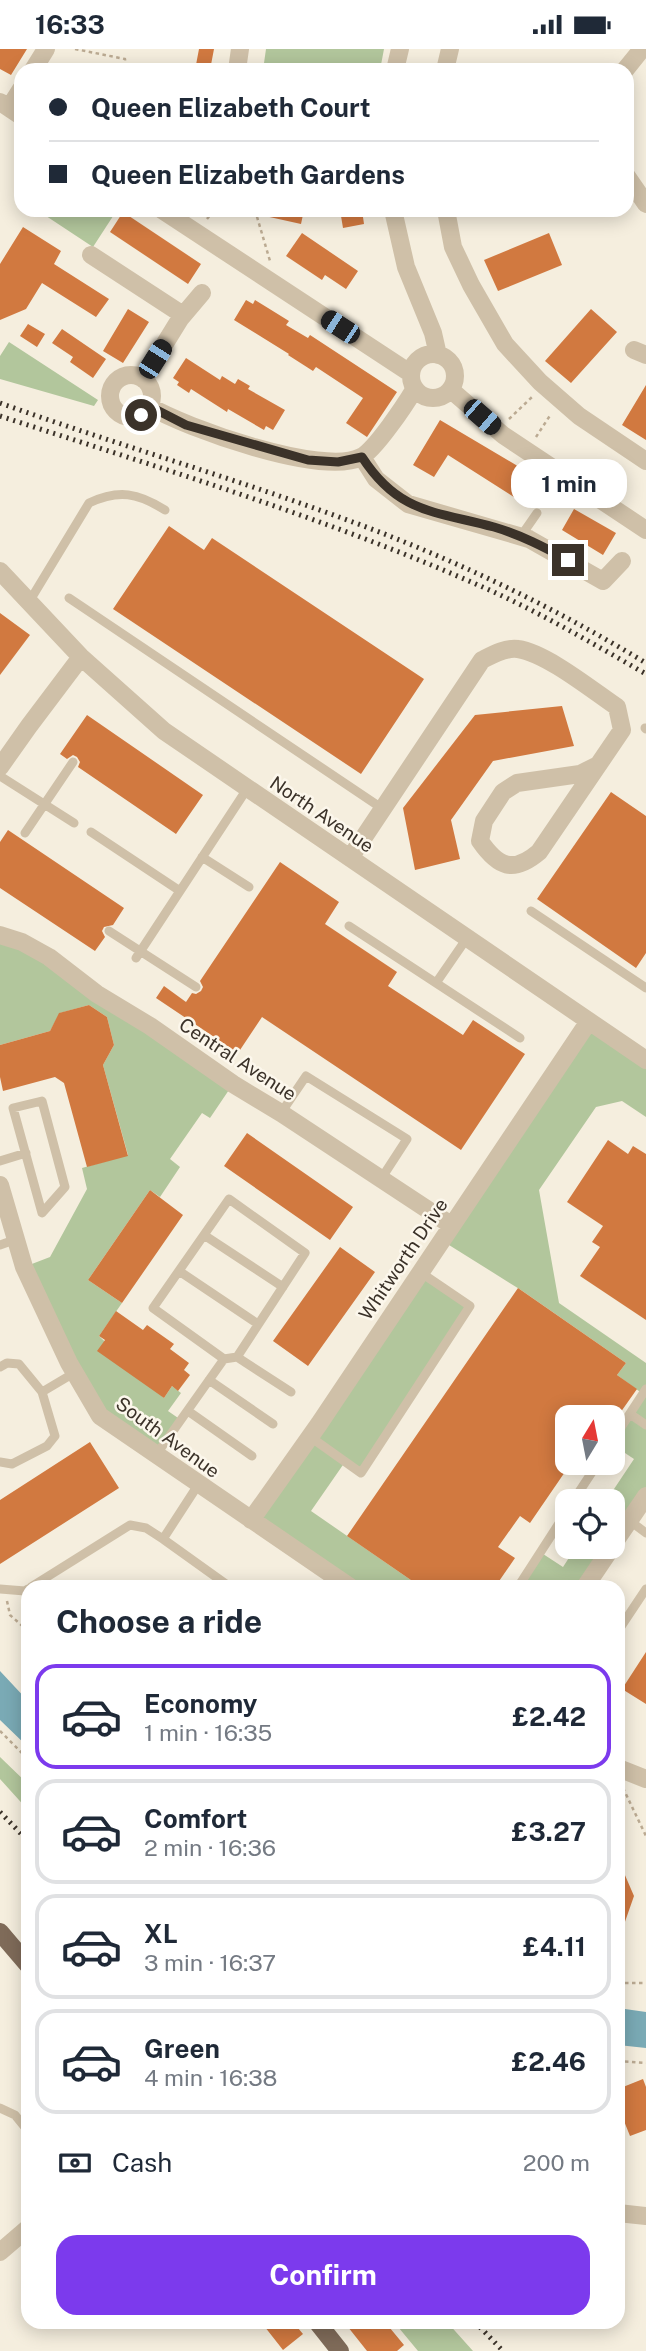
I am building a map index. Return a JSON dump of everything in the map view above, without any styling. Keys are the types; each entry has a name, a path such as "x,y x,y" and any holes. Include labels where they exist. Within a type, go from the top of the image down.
{"main road":[{"path":"0,1932 21,1957"},
{"path":"323,2329 340,2351"}],"street":[{"path":"631,63 642,49"},
{"path":"634,187 646,204"},
{"path":"149,406 186,425 308,460 338,462 362,457 398,417 412,381 415,363 422,357 438,355 447,359 453,368 455,379 446,395 435,399 424,397 412,381 270,281 173,217"},
{"path":"395,217 406,267 433,333 438,355"},
{"path":"447,217 453,247 505,344 552,393 579,416 646,461"},
{"path":"91,255 183,315"},
{"path":"143,379 183,315 202,293"},
{"path":"135,375 143,379 152,393 149,406 141,415 126,416 113,406 111,391 116,381 123,377 135,375"},
{"path":"451,390 498,431 646,530"},
{"path":"362,457 376,479 408,504 521,536 603,581 622,561"},
{"name":"North Avenue","path":"0,571 81,657 164,731 646,1060"},
{"path":"350,858 482,660 497,652 516,648 549,662 617,707 622,730 539,852 526,864 511,866 493,859 480,841 485,821 503,792 517,783 580,774 598,765"},
{"path":"0,767 81,657"},
{"name":"Central Avenue","path":"0,935 22,942 49,957 97,994 150,1026 233,1084 451,1225"},
{"name":"Whitworth Drive","path":"251,1520 589,1021"},
{"name":"South Avenue","path":"0,1185 7,1243 24,1267 74,1374 100,1416 340,1580"},
{"path":"625,1528 646,1496"},
{"path":"590,1580 604,1559"},
{"path":"625,1771 646,1779"},
{"path":"625,2214 646,2216"},
{"path":"0,2252 21,2234"}],"lane":[{"path":"29,602 89,503 123,494 138,495 165,510"},
{"path":"521,536 537,513"},
{"path":"69,598 383,809"},
{"path":"25,833 72,762"},
{"path":"0,776 74,823"},
{"path":"138,955 247,789"},
{"path":"91,832 180,891"},
{"path":"202,857 249,887"},
{"path":"531,911 646,988"},
{"path":"349,926 520,1038"},
{"path":"109,931 138,955 195,988"},
{"path":"436,983 467,938"},
{"path":"281,1113 306,1076 407,1139 382,1179"},
{"path":"42,1101 65,1187 42,1213 26,1153 13,1108 42,1101"},
{"path":"0,1161 26,1153"},
{"path":"237,1357 305,1253 229,1199 153,1308 224,1359 237,1357 291,1392"},
{"path":"204,1235 283,1287"},
{"path":"179,1271 258,1324"},
{"path":"309,1436 361,1473 470,1306 419,1272"},
{"path":"156,1455 224,1359"},
{"path":"0,1367 8,1363 19,1364 42,1392 55,1436 47,1446 12,1464 0,1462"},
{"path":"42,1392 74,1374"},
{"path":"209,1380 273,1424"},
{"path":"625,1422 646,1389"},
{"path":"188,1411 252,1456"},
{"path":"630,1414 646,1425"},
{"path":"163,1539 198,1485"},
{"path":"630,1521 646,1533"},
{"path":"42,1580 130,1525 146,1528 220,1580"},
{"path":"523,1580 555,1530"},
{"path":"2,1589 21,1588"},
{"path":"625,1620 646,1589"},
{"path":"0,2108 15,2115 21,2122"}],"path":[{"path":"75,49 125,59 125,63"},
{"path":"258,217 271,262 270,281"},
{"path":"525,450 552,416 543,405 552,393"},
{"path":"498,431 532,397"},
{"path":"2,1589 9,1615 21,1625"},
{"path":"0,1731 21,1752"},
{"path":"625,1792 646,1836"},
{"path":"625,1982 646,1983"},
{"path":"625,2062 646,2063"}],"green space":[{"path":"266,49 384,49 381,63 264,63"},
{"path":"48,217 112,217 93,247"},
{"path":"9,342 98,400 94,406 0,379 0,356"},
{"path":"0,935 233,1084 210,1118 202,1113 170,1159 180,1167 160,1197 150,1190 88,1280 122,1303 99,1336 164,1398 172,1386 181,1393 168,1411 181,1420 156,1455 100,1416 24,1267 50,1257 87,1189 82,1168 128,1155 103,1065 114,1045 107,1017 89,1005 60,1013 50,1031 0,1045"},
{"path":"589,1021 646,1060 646,1117 622,1101 596,1107 539,1190 559,1303 646,1363 646,1496 625,1528 625,1489 614,1489 634,1459 625,1453 625,1425 643,1394 617,1375 626,1363 521,1290 441,1240"},
{"path":"420,1272 470,1306 361,1473 345,1462 311,1511 411,1580 340,1580 251,1520"},
{"path":"540,1552 563,1567 568,1559 604,1559 590,1580 524,1580"},
{"path":"0,1757 21,1777 21,1802 0,1779"},
{"path":"400,2329 453,2329 473,2351 418,2351"}],"water":[{"path":"0,1671 21,1694 21,1740 0,1720"},
{"path":"625,2009 646,2012 646,2048 625,2046"}],"building":[{"path":"0,49 27,49 18,63 14,63 11,75 0,69"},
{"path":"199,49 214,49 211,63 196,63"},
{"path":"120,217 130,217 201,264 188,284 110,232"},
{"path":"270,217 302,217 301,224"},
{"path":"341,217 363,217 364,224 343,228"},
{"path":"23,227 61,251 54,264 109,299 96,317 42,283 26,309 0,320 0,264"},
{"path":"302,233 358,271 346,289 325,275 322,280 286,256"},
{"path":"549,233 562,265 498,291 484,260"},
{"path":"246,300 253,304 255,300 289,321 286,325 308,338 310,335 397,392 367,437 346,423 363,398 316,367 313,371 234,320"},
{"path":"128,309 149,322 123,363 103,351"},
{"path":"591,309 617,332 571,383 545,361"},
{"path":"28,324 45,334 37,347 20,336"},
{"path":"62,329 106,359 93,378 70,362 73,357 52,343"},
{"path":"186,358 220,380 222,376 235,384 238,379 250,386 248,389 285,410 273,430 266,426 264,430 228,409 227,412 191,389 189,393 177,385 179,382 173,378"},
{"path":"646,385 646,440 622,425"},
{"path":"440,420 526,471 523,476 528,479 517,499 448,455 434,477 413,465"},
{"path":"574,509 616,533 603,555 562,530"},
{"path":"169,526 204,550 212,538 424,679 361,774 113,609"},
{"path":"0,613 30,635 0,675"},
{"path":"562,706 574,746 493,761 451,820 460,859 415,870 403,808 475,715"},
{"path":"87,715 203,795 176,834 78,767 80,762 77,757 73,755 67,759 60,754"},
{"path":"611,792 646,816 646,953 636,968 537,899"},
{"path":"8,830 124,908 113,925 104,927 102,931 105,937 95,951 0,888 0,842"},
{"path":"280,862 339,902 325,924 397,972 388,986 463,1035 473,1020 525,1054 461,1150 262,1017 238,1053 156,998 164,986 186,1002 192,993 201,991 203,987 200,981"},
{"path":"89,1005 107,1017 114,1045 103,1065 128,1156 87,1167 64,1083 55,1077 3,1091 0,1045 50,1031 59,1013"},
{"path":"247,1133 353,1207 330,1240 224,1166"},
{"path":"608,1140 628,1154 633,1146 646,1154 646,1320 580,1276 600,1247 592,1242 603,1226 567,1202"},
{"path":"150,1190 183,1215 122,1303 88,1280"},
{"path":"340,1247 375,1272 308,1366 273,1341"},
{"path":"518,1288 626,1363 617,1375 637,1389 625,1406 555,1405 555,1475 563,1475 530,1523 520,1516 498,1547 515,1558 500,1580 411,1580 347,1536"},
{"path":"116,1311 143,1330 147,1325 174,1344 170,1349 189,1363 184,1370 190,1375 178,1391 172,1386 164,1398 97,1351 105,1340 99,1336"},
{"path":"90,1442 119,1488 0,1564 0,1500"},
{"path":"646,1652 646,1704 625,1691 625,1684"},
{"path":"625,1875 634,1896 625,1922"},
{"path":"643,2079 646,2087 646,2130 630,2136 625,2124 625,2086"},
{"path":"266,2329 299,2329 303,2334 283,2350"},
{"path":"350,2329 391,2329 404,2345 397,2351 367,2351"}],"railway":[{"path":"0,403 379,532 496,582 646,663"},
{"path":"0,416 251,498 436,567 534,612 646,674"},
{"path":"0,1812 21,1834"},
{"path":"482,2329 503,2351"}],"route":[{"path":"141,415 149,406 186,425 308,460 338,462 362,457 376,479 408,504 529,539 568,560"}]}
